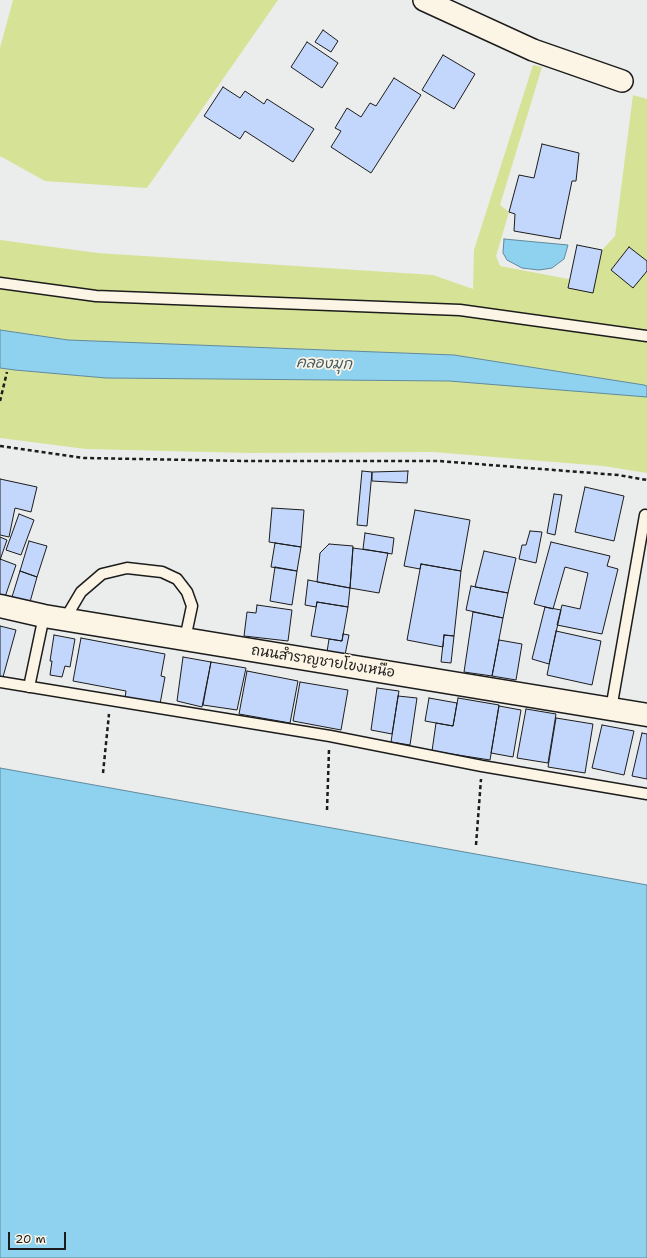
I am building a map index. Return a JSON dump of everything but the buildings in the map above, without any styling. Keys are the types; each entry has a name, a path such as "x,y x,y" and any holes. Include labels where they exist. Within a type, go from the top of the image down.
{"street":[{"path":"424,0 533,50 622,81"},
{"name":"ถนนสำราญชายโขงเหนือ","path":"0,606 44,616 647,715"}],"lane":[{"path":"0,283 96,296 453,309 647,336"},
{"path":"611,709 645,515"},
{"path":"66,619 81,592 102,574 127,568 162,572 177,579 187,592 192,606 186,639"},
{"path":"29,687 44,616"},
{"path":"0,682 330,736 482,766 647,794"}],"path":[{"path":"0,401 7,372"},
{"path":"0,446 84,458 248,461 439,461 618,475 647,480"},
{"path":"102,773 110,700"},
{"path":"327,810 330,736"},
{"path":"476,845 482,766"}],"green space":[{"path":"13,0 278,0 147,188 45,181 0,156 0,48"},
{"path":"533,65 542,67 500,205 509,212 496,256 500,266 595,284 602,250 615,236 633,95 647,99 647,386 454,355 68,340 0,330 0,240 98,253 433,275 473,289 474,250"},
{"path":"0,368 106,378 449,381 642,396 647,397 647,473 603,466 433,452 249,453 86,449 0,438"}],"water":[{"path":"504,239 568,245 564,259 552,268 539,270 522,268 507,260 503,253"},
{"name":"คลองมุก","path":"0,330 68,340 454,355 644,385 647,386 647,397 449,381 106,378 15,370 0,368"},
{"path":"0,768 647,885 647,1258 0,1258"}]}
